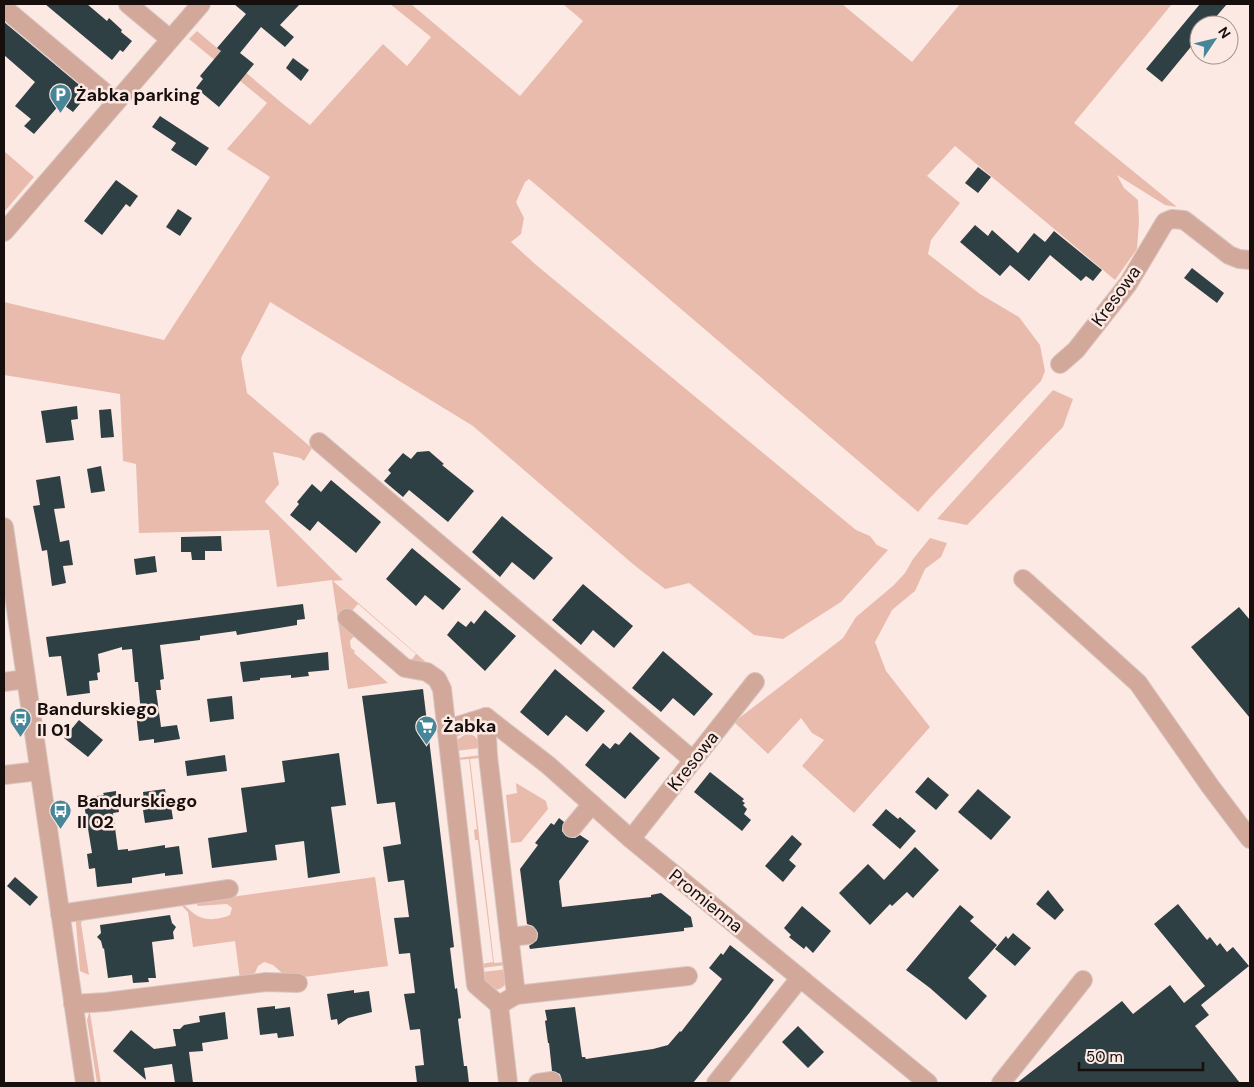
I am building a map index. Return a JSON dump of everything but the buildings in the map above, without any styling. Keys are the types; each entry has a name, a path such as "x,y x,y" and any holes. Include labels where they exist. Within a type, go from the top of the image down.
{"street":[{"path":"128,4 170,39"},
{"path":"4,232 201,4"},
{"path":"4,8 116,102"},
{"name":"Kresowa","path":"1060,364 1076,350 1128,284 1165,222 1172,219 1184,220 1229,255 1239,259 1250,260"},
{"path":"318,442 694,760"},
{"path":"4,527 5,548 85,1083"},
{"path":"1023,579 1138,683 1210,786 1250,839"},
{"path":"347,618 405,668 427,672 436,679 442,689 476,985 499,1005 508,1083"},
{"path":"4,682 26,679"},
{"name":"Kresowa","path":"631,840 755,682"},
{"path":"447,729 486,717 488,756 516,995"},
{"name":"Promienna","path":"486,717 548,765 631,840 928,1083"},
{"path":"4,775 39,772"},
{"path":"572,828 592,804"},
{"path":"60,914 229,889"},
{"path":"509,937 528,934"},
{"path":"499,1005 516,995 688,976"},
{"path":"716,1083 800,978"},
{"path":"1001,1083 1083,980"},
{"path":"73,1004 106,1002 266,982 298,983"}],"shaded area":[{"path":"390,4 411,4 520,96 583,21 563,4 842,4 912,62 960,4 1172,4 1074,123 1177,207 1165,205 1117,175 1124,188 1138,200 1139,222 1137,249 1115,280 955,146 927,176 960,203 931,240 928,254 980,294 1019,317 1040,345 1045,371 1041,381 918,512 529,179 525,182 516,202 524,218 521,234 511,242 535,264 856,530 870,536 877,545 888,550 841,602 783,639 754,635 689,583 665,589 634,565 473,426 270,302 241,358 247,393 312,448 304,461 300,458 273,452 279,484 265,501 343,580 333,581 435,670 409,663 416,654 358,604 350,613 356,634 350,641 351,648 355,651 354,653 388,683 348,689 332,580 277,587 269,530 139,533 136,464 123,461 120,394 4,375 4,302 164,340 270,177 227,149 267,103 189,39 197,31 310,125 383,44 407,66 431,37"},
{"path":"4,151 34,177 4,212"},
{"path":"1053,390 1073,399 1063,427 967,525 937,519"},
{"path":"930,538 947,543 941,557 925,569 915,591 892,610 875,642 886,671 930,727 854,813 802,766 824,740 812,733 801,718 768,754 734,722 843,638 856,617 894,585 905,573 913,559"},
{"path":"466,734 476,738 480,748 456,751 458,739"},
{"path":"481,755 481,758 470,759 494,963 506,962 506,965 482,968 481,964 493,962 478,840 475,840 474,830 477,829 469,759 457,760 457,758"},
{"path":"516,783 546,801 548,809 521,842 511,843 506,795 517,793"},
{"path":"375,877 388,966 289,979 273,965 264,962 258,966 255,973 240,979 235,941 193,947 188,912 179,903 196,915 206,919 216,919 230,915 232,908 227,904 198,906 195,902"},
{"path":"86,915 81,923 89,975 80,971 76,923 76,919"},
{"path":"507,969 506,983 502,988 494,990 489,987 483,972"},
{"path":"152,1005 90,1013 101,1083 97,1083 87,1020 90,1010"}],"place":[{"name":"Żabka parking","path":"60,114"},
{"name":"Bandurskiego II 01","path":"21,738"},
{"name":"Żabka","path":"427,745"},
{"name":"Bandurskiego II 02","path":"61,830"}]}
